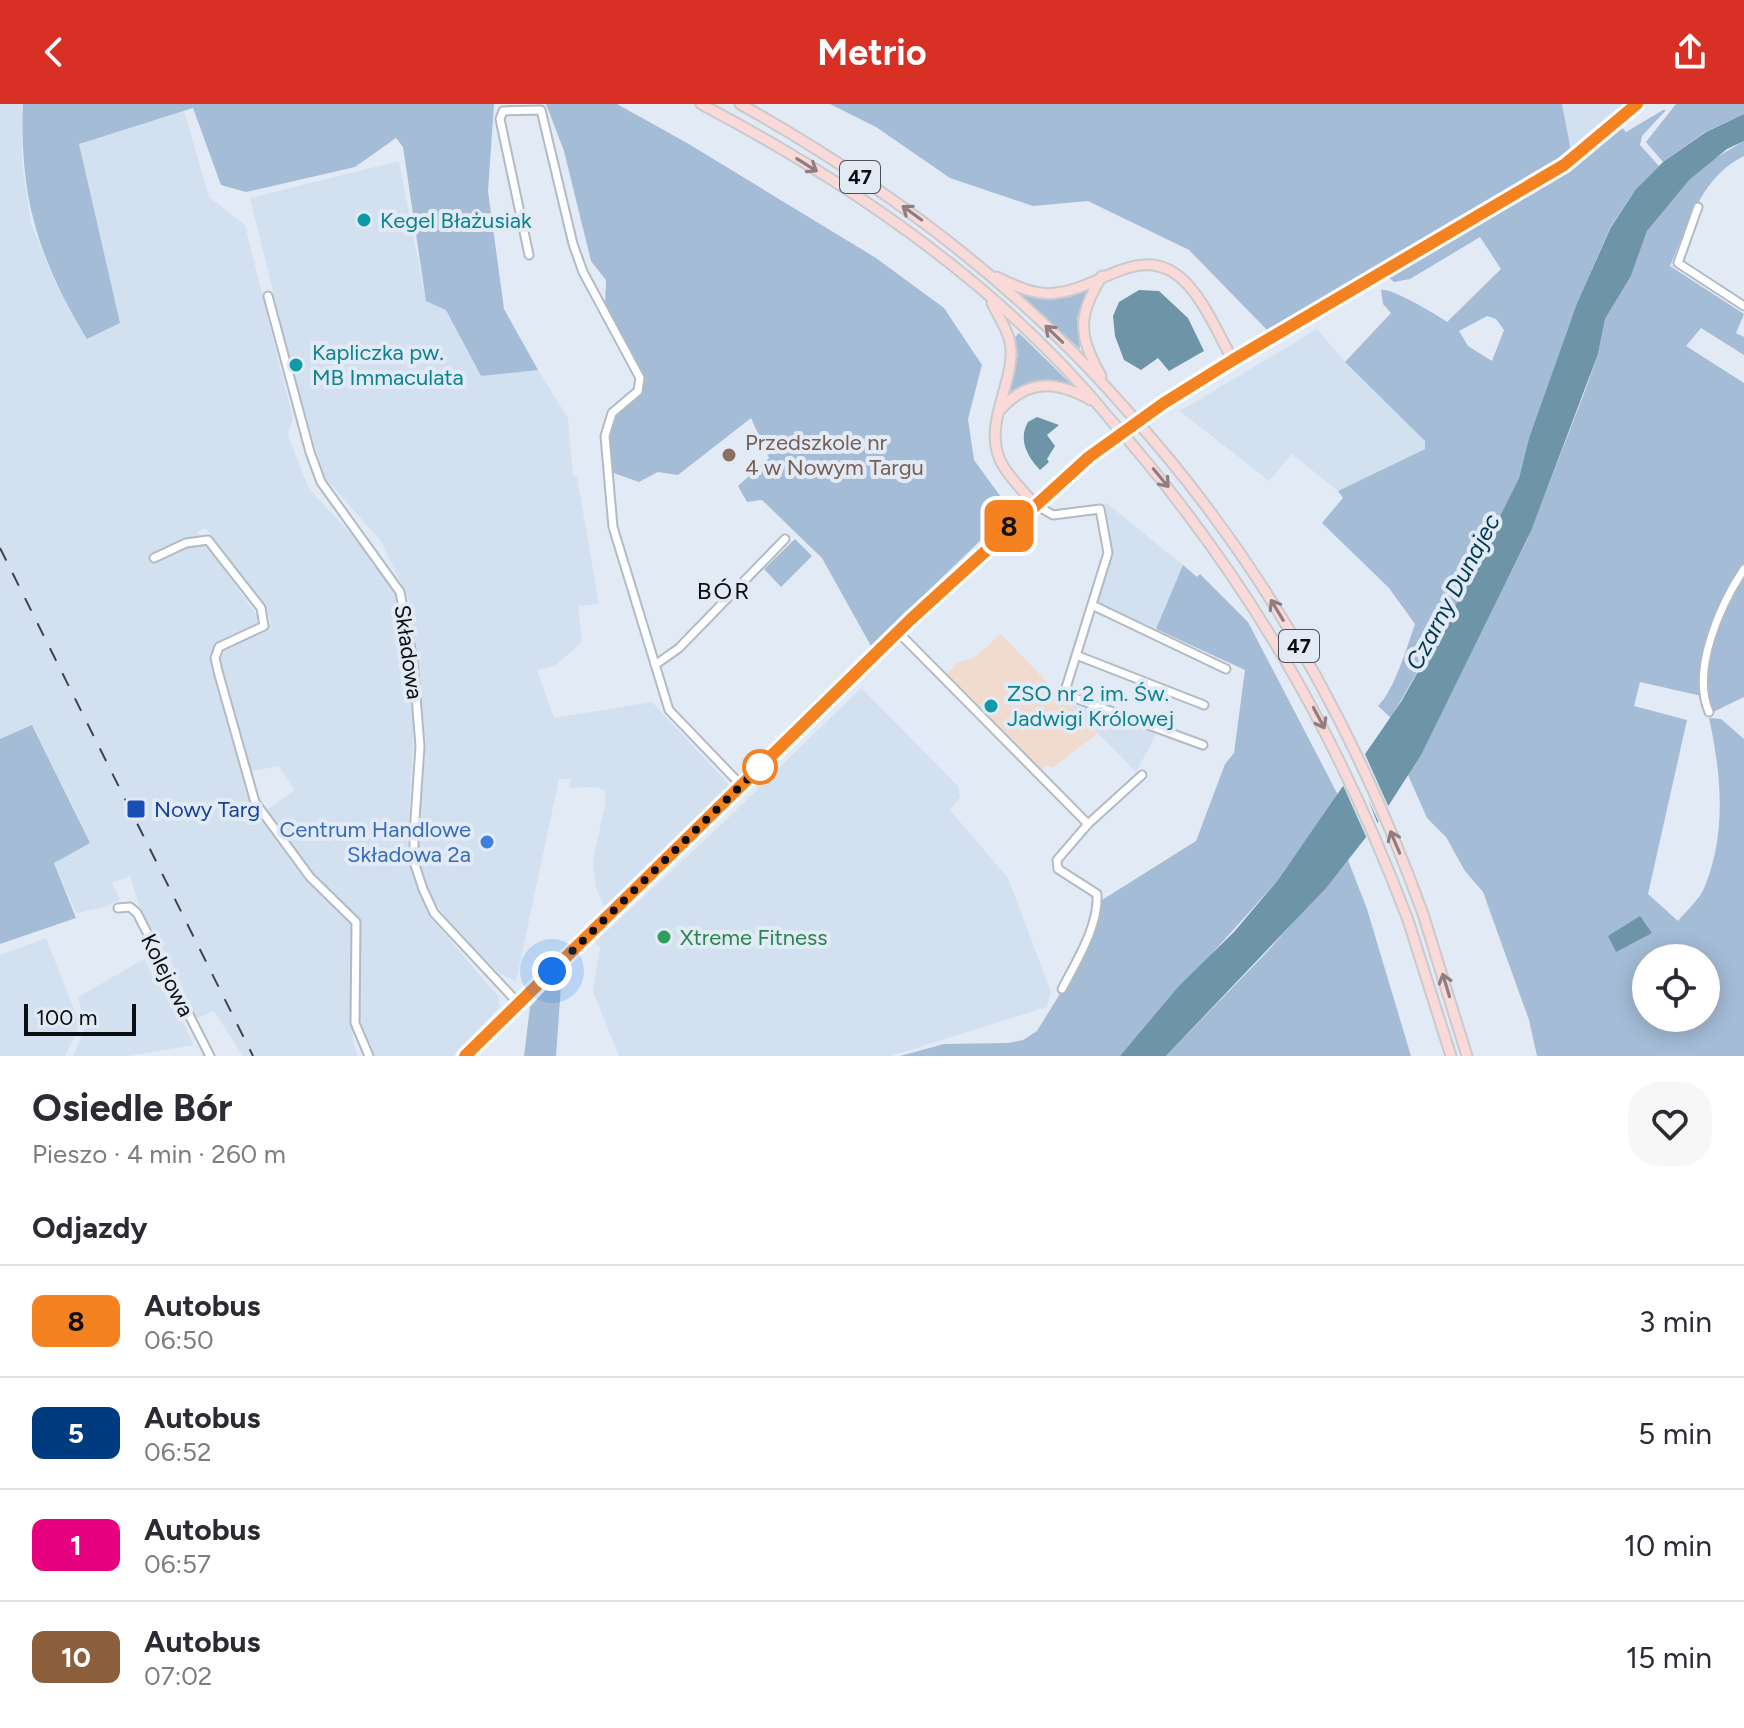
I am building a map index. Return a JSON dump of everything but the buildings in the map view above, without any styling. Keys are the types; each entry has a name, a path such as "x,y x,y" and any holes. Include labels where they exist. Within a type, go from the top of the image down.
{"main road":[{"name":"47","path":"701,104 779,147 868,205 989,297 1097,404 1199,526 1275,639 1357,794 1408,920 1451,1056"},
{"name":"47","path":"740,104 884,193 985,272 1109,389 1168,457 1233,541 1311,667 1366,775 1423,914 1467,1056"},
{"path":"465,1056 898,632 1034,504 1130,427 1233,360 1564,165 1637,104"},
{"path":"985,272 1020,288 1053,294 1140,265 1161,267 1179,277 1193,292 1233,360"},
{"path":"1102,276 1087,300 1082,324 1089,355 1109,389"},
{"path":"989,297 1011,346 996,442 1000,460 1034,504"},
{"path":"999,411 1020,391 1041,384 1063,386 1097,404"}],"street":[{"path":"529,255 500,119 503,111 541,110 578,258 640,378 638,391 612,413 605,436 613,527 669,710 741,785"},
{"path":"1698,207 1678,263 1744,306"},
{"name":"Składowa","path":"268,296 321,482 400,592 413,660 420,746 414,848 423,889 434,913 519,1004"},
{"path":"1034,504 1053,515 1100,509 1108,553 1064,694 1203,745"},
{"path":"655,665 679,648 785,539"},
{"path":"154,558 186,543 208,540 261,608 264,626 219,647 215,658 255,802 310,877 356,922 355,1023 369,1056"},
{"path":"1709,712 1703,697 1703,675 1725,606 1744,569"},
{"path":"1092,605 1226,669"},
{"path":"898,632 1088,824"},
{"path":"1076,655 1204,705"},
{"path":"1062,989 1083,948 1097,904 1097,894 1058,869 1057,860 1088,824 1142,775"},
{"name":"Kolejowa","path":"118,908 130,907 137,913 210,1056"}],"shaded area":[{"path":"0,104 23,104 22,163 31,223 53,278 88,339 120,323 78,143 184,111 209,197 245,225 293,419 288,435 309,489 377,561 395,595 405,644 414,727 407,854 414,879 429,916 498,996 500,1007 453,1056 375,1056 359,1017 361,920 314,876 265,811 295,790 279,766 251,771 222,671 220,654 225,647 267,632 271,620 261,601 206,528 197,532 259,618 257,625 214,646 211,660 223,708 252,808 305,880 352,924 351,1011 353,1041 358,1056 243,1056 214,1011 196,1019 169,957 160,949 140,909 130,876 112,883 120,899 108,906 76,913 54,862 90,843 33,726 0,739"},
{"path":"23,104 494,104 488,191 504,309 538,370 481,376 446,310 426,301 403,147 396,138 355,167 246,192 221,185 193,108 79,144 120,323 87,339 56,282 36,227 25,169"},
{"path":"546,104 617,104 687,143 876,258 944,308 982,365 968,419 974,460 1011,511 871,646 822,558 762,500 747,502 738,486 769,458 751,418 678,475 658,472 639,482 611,472 610,438 614,419 638,391 644,378 605,307 606,280 591,261 564,151"},
{"path":"830,104 1562,104 1571,151 1269,332 1189,250 1088,201 1033,206 950,178 876,127"},
{"path":"1562,104 1625,104 1571,151"},
{"path":"1676,104 1744,104 1744,114 1705,132 1663,162 1646,142"},
{"path":"1666,110 1642,136 1640,145 1659,166 1636,189 1611,226 1577,303 1529,438 1519,478 1456,604 1391,718 1378,706 1395,680 1415,624 1389,588 1322,523 1343,498 1338,491 1425,449 1425,441 1345,362 1391,313 1383,304 1381,290 1403,297 1447,322 1501,269 1480,237 1410,279 1394,282 1388,277 1564,171 1622,128 1626,132","holes":["1487,316 1496,319 1504,330 1492,361 1468,346 1459,331"]},
{"path":"1744,114 1744,141 1727,149 1689,180 1647,231 1631,276 1605,319 1598,354 1531,531 1421,755 1378,822 1326,888 1166,1056 1120,1056 1179,986 1234,932 1278,880 1401,702 1456,604 1519,478 1529,438 1577,303 1611,227 1636,189 1663,162 1706,132"},
{"path":"1744,141 1744,156 1717,176 1698,203 1670,266 1744,314 1736,333 1744,337 1744,355 1701,328 1686,346 1744,383 1744,697 1713,712 1706,697 1640,682 1634,706 1687,720 1648,894 1678,921 1703,891 1717,845 1719,781 1709,718 1721,719 1744,739 1744,1056 1537,1056 1529,1020 1483,892 1465,871 1446,837 1427,818 1408,775 1528,538 1585,391 1598,354 1605,319 1631,276 1647,231 1685,183 1712,160"},
{"path":"399,161 426,301 446,309 481,376 538,370 568,418 573,476 577,477 599,604 578,606 582,642 555,666 537,670 554,718 652,702 733,789 605,908 596,888 593,859 606,802 605,791 597,787 569,788 571,779 559,779 516,982 498,972 454,929 431,897 422,872 418,837 426,743 409,600 380,540 325,478 296,385 250,198"},
{"path":"1088,288 1077,318 1080,349 1019,294 1054,297"},
{"path":"1139,290 1159,291 1188,318 1204,351 1169,371 1158,358 1141,370 1124,360 1115,336 1113,316 1119,302"},
{"path":"1317,329 1345,362 1425,441 1425,449 1338,491 1292,454 1269,481 1180,411"},
{"path":"1019,333 1075,388 1056,381 1040,380 1008,393 1018,355 1015,337"},
{"path":"1037,417 1059,425 1047,435 1055,446 1047,459 1049,462 1040,470 1031,459 1024,441 1028,422"},
{"path":"1105,502 1183,565 1156,629 1096,603 1112,558"},
{"path":"795,539 812,556 781,587 764,569"},
{"path":"1183,565 1197,577 1200,574 1248,622 1338,795 1278,880 1120,1056 900,1056 944,1044 1008,1043 1023,1040 1037,1031 1074,971 1102,900 1196,841 1225,764 1234,753 1245,670 1156,629"},
{"path":"1001,634 1097,734 1052,768 1047,765 1040,771 946,674 958,662 974,658"},
{"path":"861,688 958,786 960,797 950,810 1008,878 1051,992 1047,1007 891,1056 619,1056 593,992 600,947 595,942"},
{"path":"1070,705 1105,711 1158,731 1136,772"},
{"path":"32,725 90,843 54,863 76,918 0,944 0,739"},
{"path":"1348,860 1367,909 1411,1056 1166,1056 1266,953"},
{"path":"1640,916 1652,933 1616,952 1608,936"},
{"path":"46,938 80,1025 65,1056 0,1056 0,955"},
{"path":"144,959 156,982 163,982 194,1045 127,1056 73,1056 86,1026 78,997"},
{"path":"562,972 556,1056 524,1056 530,1007"}],"pier":[{"path":"1364,752 1390,810 1380,825 1368,799 1379,827 1368,841 1342,783"}],"railway":[{"path":"0,548 253,1056"}],"bus line":[{"name":"8","path":"465,1056 910,620 1007,528 1089,457 1164,403 1233,360 1564,165 1637,104"}],"place":[{"name":"Kegel Błażusiak","path":"364,220"},
{"name":"Kapliczka pw. MB Immaculata","path":"296,365"},
{"name":"Przedszkole nr 4 w Nowym Targu","path":"729,455"},
{"name":"ZSO nr 2 im. Św. Jadwigi Królowej","path":"991,706"},
{"name":"Nowy Targ","path":"136,809"},
{"name":"Centrum Handlowe Składowa 2a","path":"487,842"},
{"name":"Xtreme Fitness","path":"664,937"}],"district":[{"name":"BÓR","path":"724,591"}],"route":[{"path":"552,971 760,767"}],"water label":[{"name":"Czarny Dunajec","path":"1453,592"}]}
